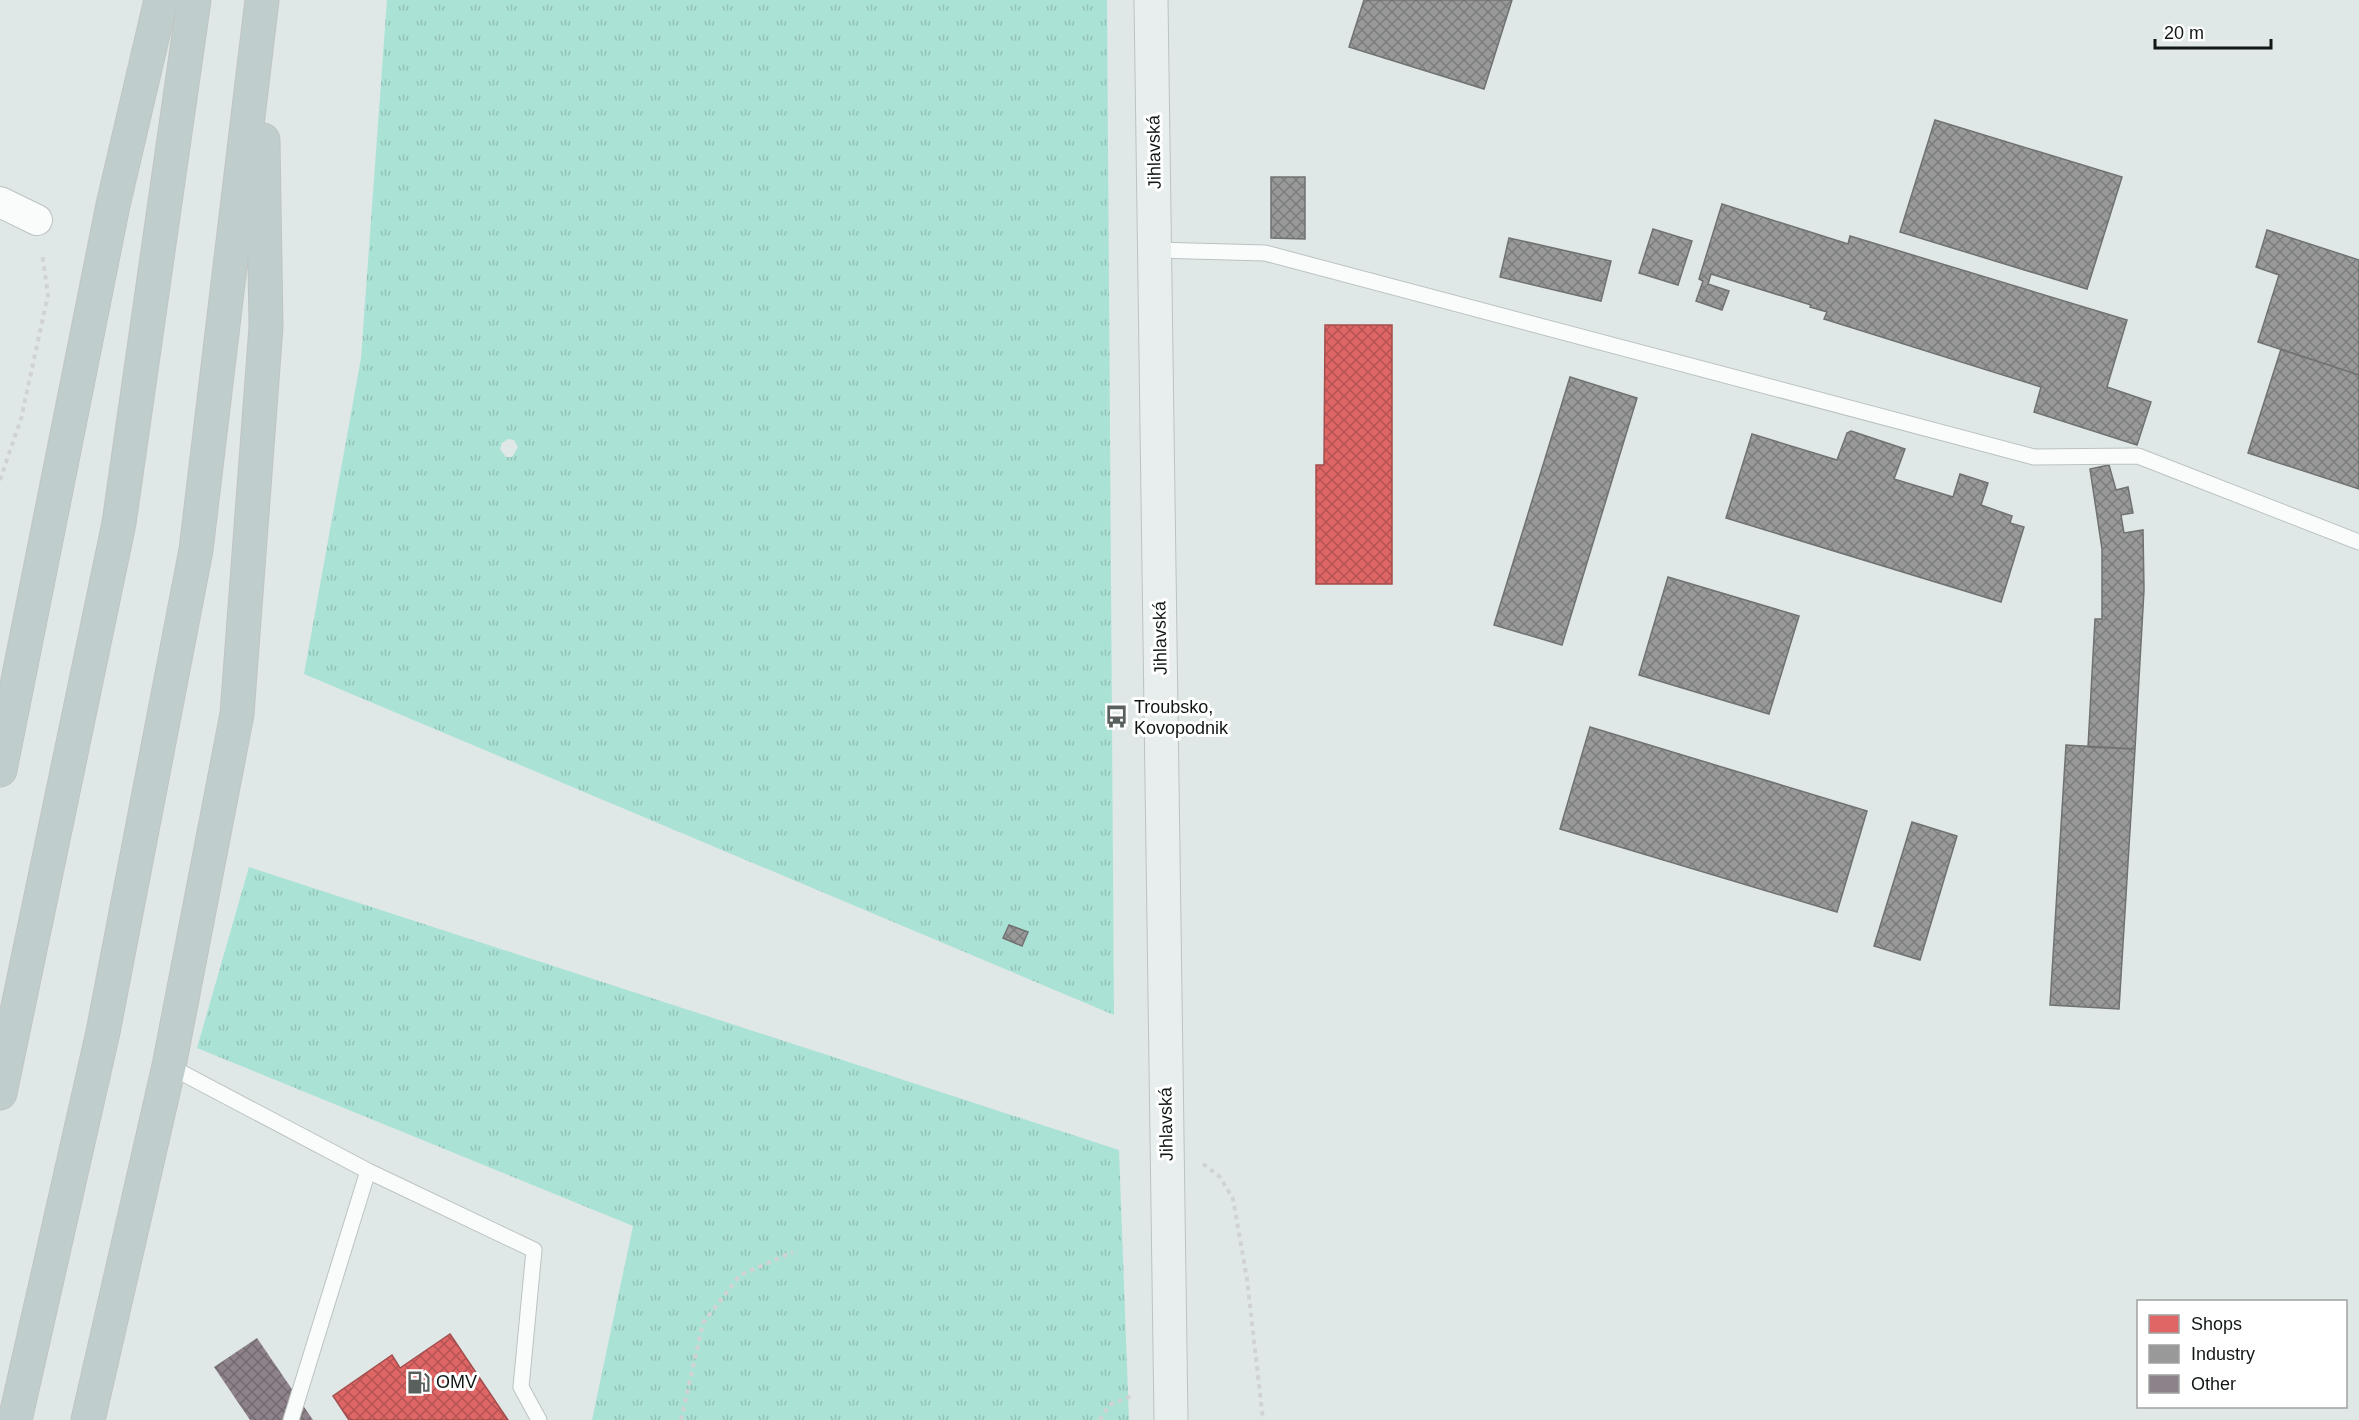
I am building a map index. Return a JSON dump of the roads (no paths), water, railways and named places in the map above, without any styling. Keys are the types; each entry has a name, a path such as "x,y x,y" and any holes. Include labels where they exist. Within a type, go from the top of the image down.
{"highway":[{"path":"0,770 113,205 161,0"},
{"path":"0,1093 119,523 194,0"},
{"path":"88,1420 169,1066 237,714 266,327 262,8"},
{"path":"15,1420 103,1032 196,550 262,8"}],"main road":[{"name":"Jihlavská","path":"1151,0 1171,1420"}],"street":[{"path":"0,202 37,220"}],"lane":[{"path":"1155,250 1264,253 2034,457 2138,456 2359,542"},
{"path":"169,1066 368,1171 534,1250 521,1387 538,1420"},
{"path":"291,1420 368,1171"}],"place":[{"name":"Troubsko, Kovopodnik","path":"1116,717"},
{"name":"OMV","path":"418,1382"}]}
